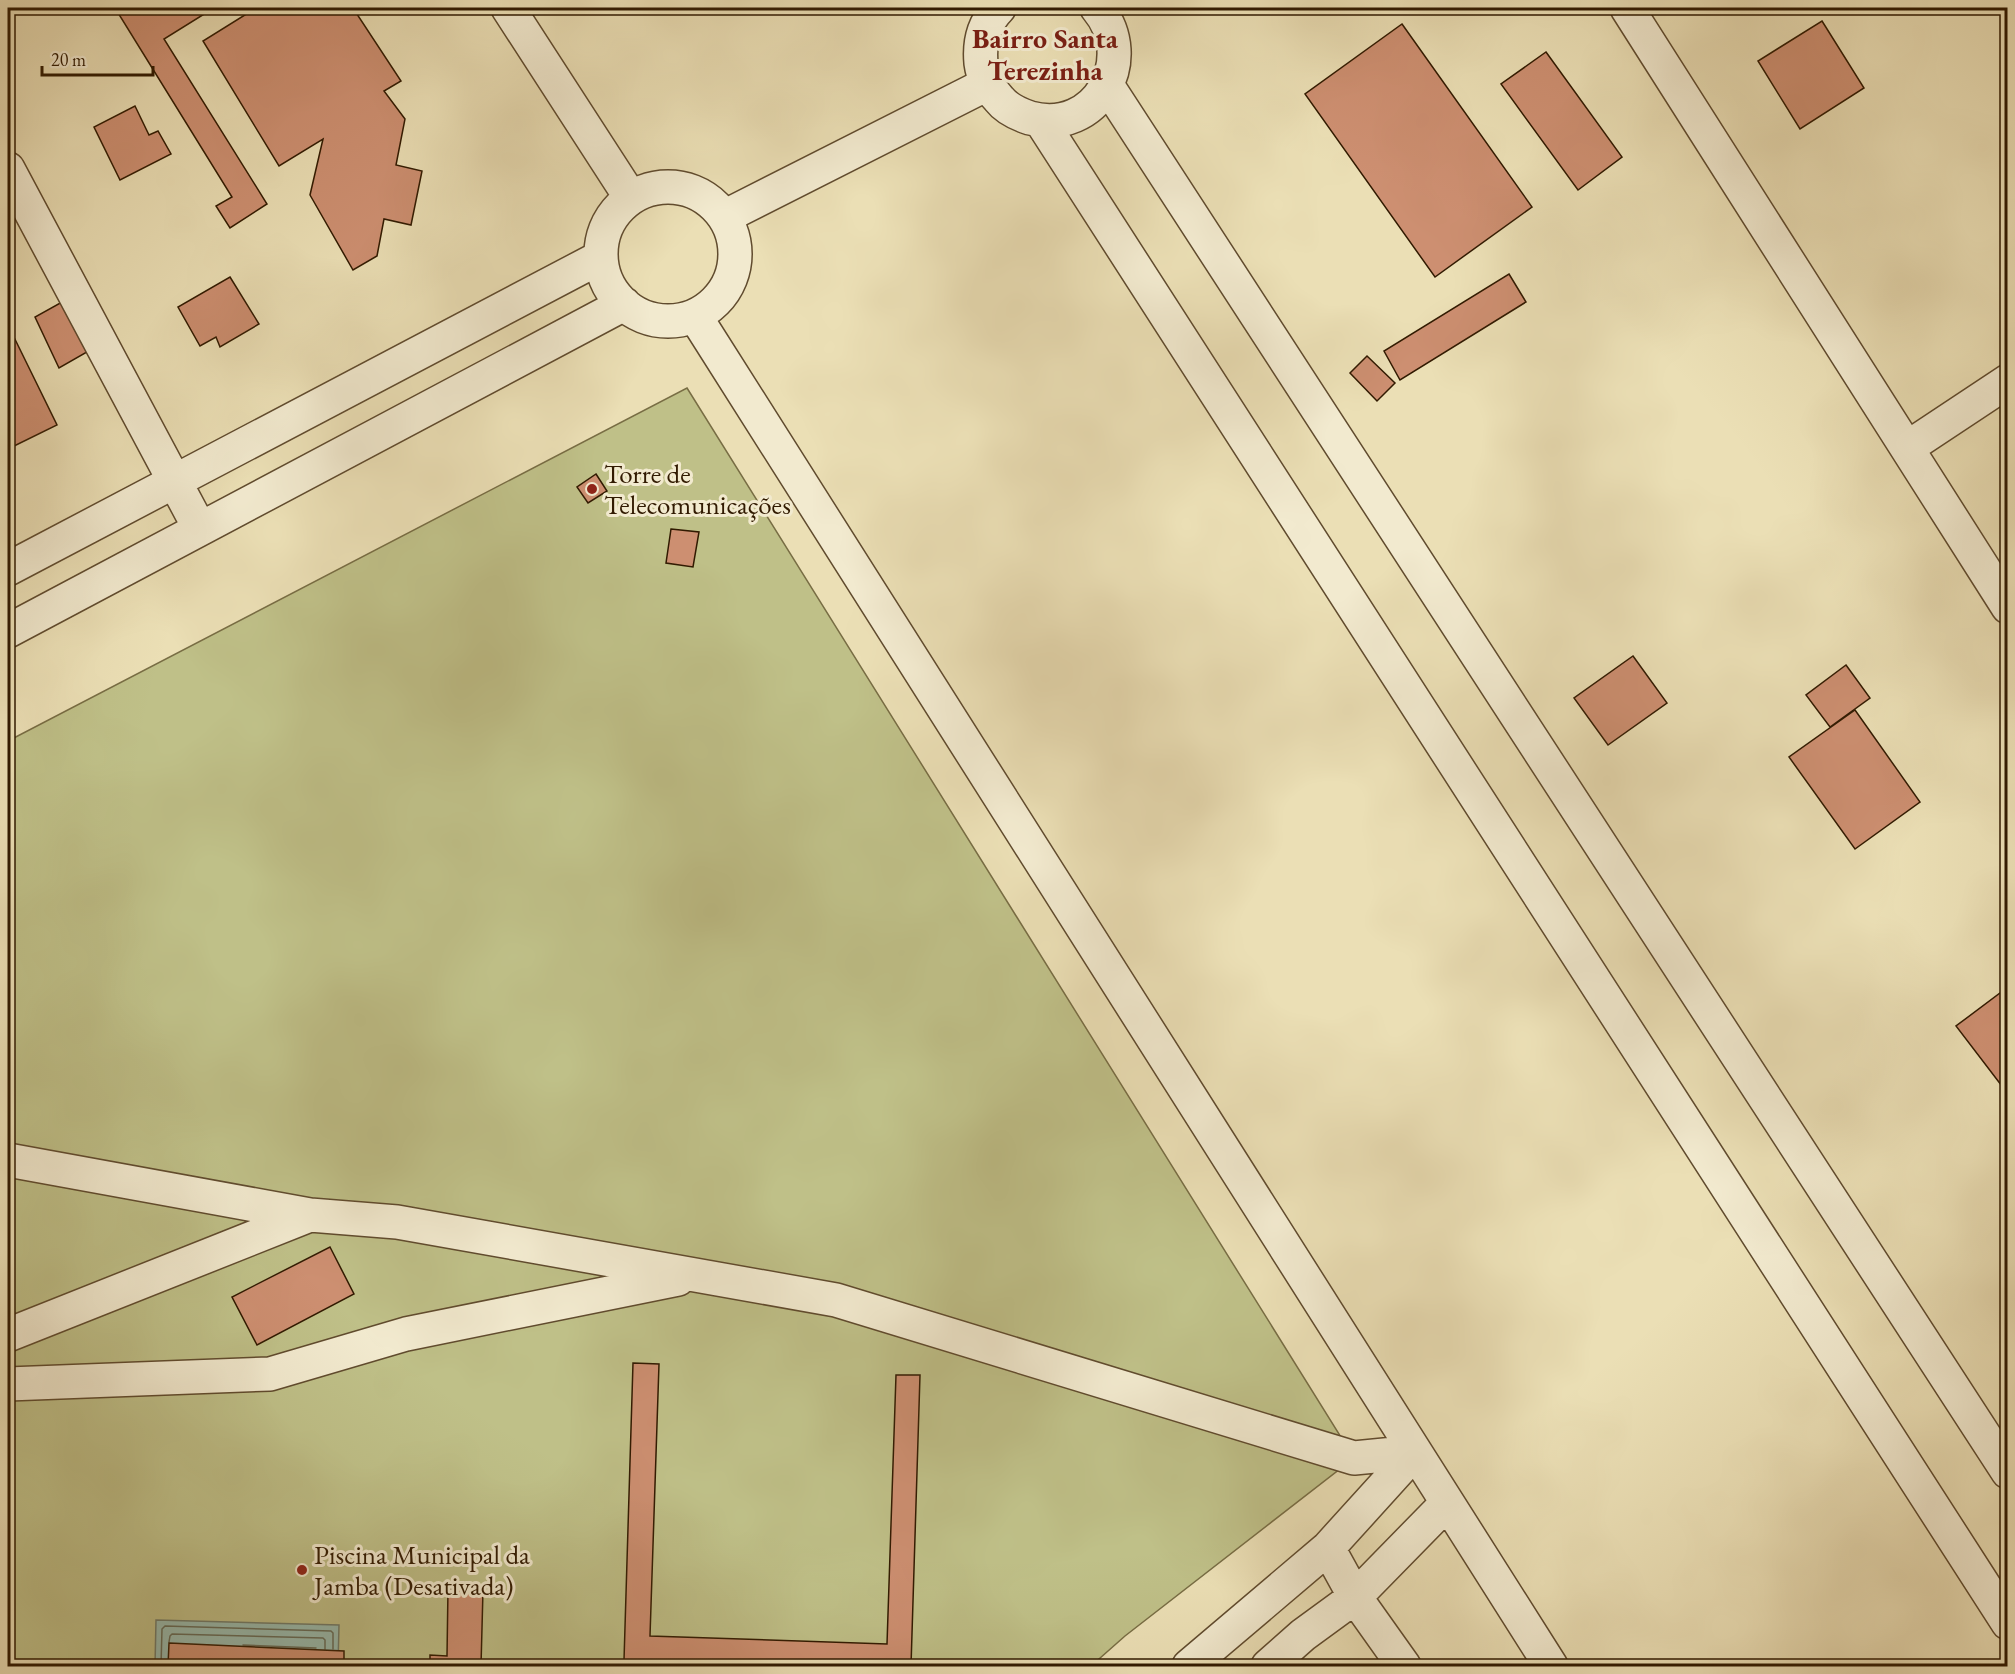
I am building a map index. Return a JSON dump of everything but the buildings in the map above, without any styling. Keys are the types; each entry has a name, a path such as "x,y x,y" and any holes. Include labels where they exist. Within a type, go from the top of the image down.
{"street":[{"path":"508,8 631,198"},
{"path":"1627,8 2007,607"},
{"path":"986,15 980,49 982,69 987,84 1002,104 1020,115 1041,121 1061,120 1079,113 1095,102 1107,85 1113,69 1115,51 1109,11"},
{"path":"724,217 987,84"},
{"path":"1107,85 2007,1472"},
{"path":"1041,121 2007,1623"},
{"path":"8,169 200,529"},
{"path":"671,186 692,191 711,201 724,217 733,235 735,254 733,273 724,291 711,305 695,316 677,321 658,321 639,315 612,291 604,275 601,257 602,240 608,224 618,209 631,198 650,189 671,186"},
{"path":"8,569 601,257"},
{"path":"8,631 624,304"},
{"path":"695,316 1551,1666"},
{"path":"1907,448 2007,381"},
{"path":"8,1160 310,1215 397,1222 836,1300 1354,1458 1414,1452"},
{"path":"8,1335 310,1215"},
{"path":"8,1384 270,1374 406,1334 696,1276"},
{"path":"1189,1666 1328,1548 1414,1452"},
{"path":"1268,1666 1303,1635 1355,1597 1447,1503"},
{"path":"1328,1548 1355,1597 1404,1666"}],"green space":[{"path":"687,388 1354,1458 1125,1636 1091,1666 8,1666 8,741"}],"water":[{"path":"156,1620 339,1625 338,1666 155,1666"}],"place":[{"name":"Torre de Telecomunicações","path":"592,489"},
{"name":"Piscina Municipal da Jamba (Desativada)","path":"302,1570"}],"district":[{"name":"Bairro Santa Terezinha","path":"1045,54"}]}
